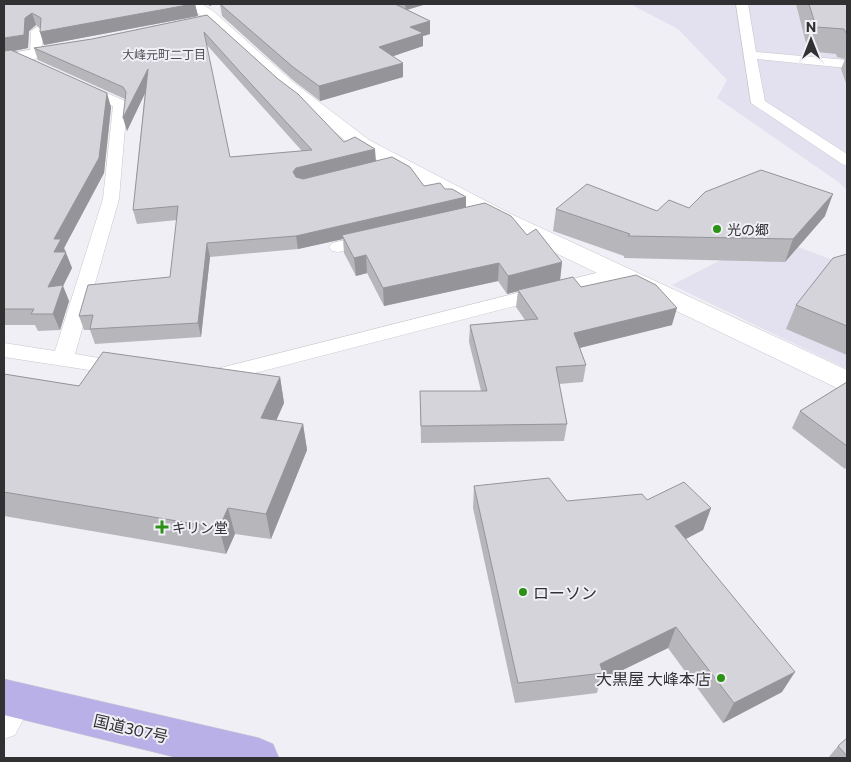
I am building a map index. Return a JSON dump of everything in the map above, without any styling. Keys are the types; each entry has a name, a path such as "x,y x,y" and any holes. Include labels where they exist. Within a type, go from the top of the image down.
{"highway":[{"name":"国道307号","path":"9,707 259,758"}],"street":[{"path":"207,13 287,86 389,165 616,274 847,381"},
{"path":"11,58 85,46"}],"lane":[{"path":"742,4 758,103 847,162"},
{"path":"36,54 37,31"},
{"path":"750,55 847,64"},
{"path":"11,58 43,69"},
{"path":"64,359 111,199 120,104 69,80"},
{"path":"460,218 489,212"},
{"path":"338,247 385,236"},
{"path":"191,382 616,274"},
{"path":"4,350 144,373"}],"shaded area":[{"path":"634,4 847,4 847,190 837,181 717,98 727,80 678,29 634,6"},
{"path":"768,236 847,265 847,369 672,285"}],"building":[{"path":"4,4 193,4 40,32 41,18 32,13 25,18 24,35 4,38"},
{"path":"220,4 395,4 430,21 410,27 423,33 379,47 403,63 319,86 293,67"},
{"path":"809,4 847,4 847,33 844,29 816,27"},
{"path":"207,15 278,79 298,94 344,142 355,137 375,149 296,168 293,172 296,177 303,179 392,157 410,167 424,186 440,183 445,189 452,189 466,197 296,236 207,243 198,323 90,329 93,315 79,316 88,285 170,277 178,206 133,210 148,69 123,118 126,92 123,87 34,48 92,39","holes":["204,32 312,150 230,157"]},
{"path":"11,50 107,93 99,158 54,239 61,239 54,252 66,252 48,287 63,285 53,314 31,314 34,309 4,309 4,51"},
{"path":"761,170 833,194 793,239 628,236 630,234 556,209 587,184 657,211 669,200 689,208 705,192"},
{"path":"485,203 511,216 527,235 536,229 562,262 508,276 499,263 383,288 366,255 354,258 342,235"},
{"path":"847,254 847,326 796,305 833,258"},
{"path":"636,275 656,285 677,308 574,333 586,365 556,367 567,424 421,426 420,391 487,391 470,325 538,319 518,290 573,277 581,287"},
{"path":"103,352 280,377 261,418 303,424 266,514 228,508 219,528 4,492 4,374 79,386"},
{"path":"847,382 847,446 800,411"},
{"path":"549,478 567,501 642,494 647,500 684,482 711,508 675,526 795,672 734,703 676,627 600,664 603,673 518,683 474,486"},
{"path":"847,738 847,756 838,746"}],"place":[{"name":"光の郷","path":"717,229"},
{"name":"キリン堂","path":"162,527"},
{"name":"ローソン","path":"523,592"},
{"name":"大黒屋 大峰本店","path":"721,678"}],"district":[{"name":"大峰元町二丁目","path":"164,54"}]}
